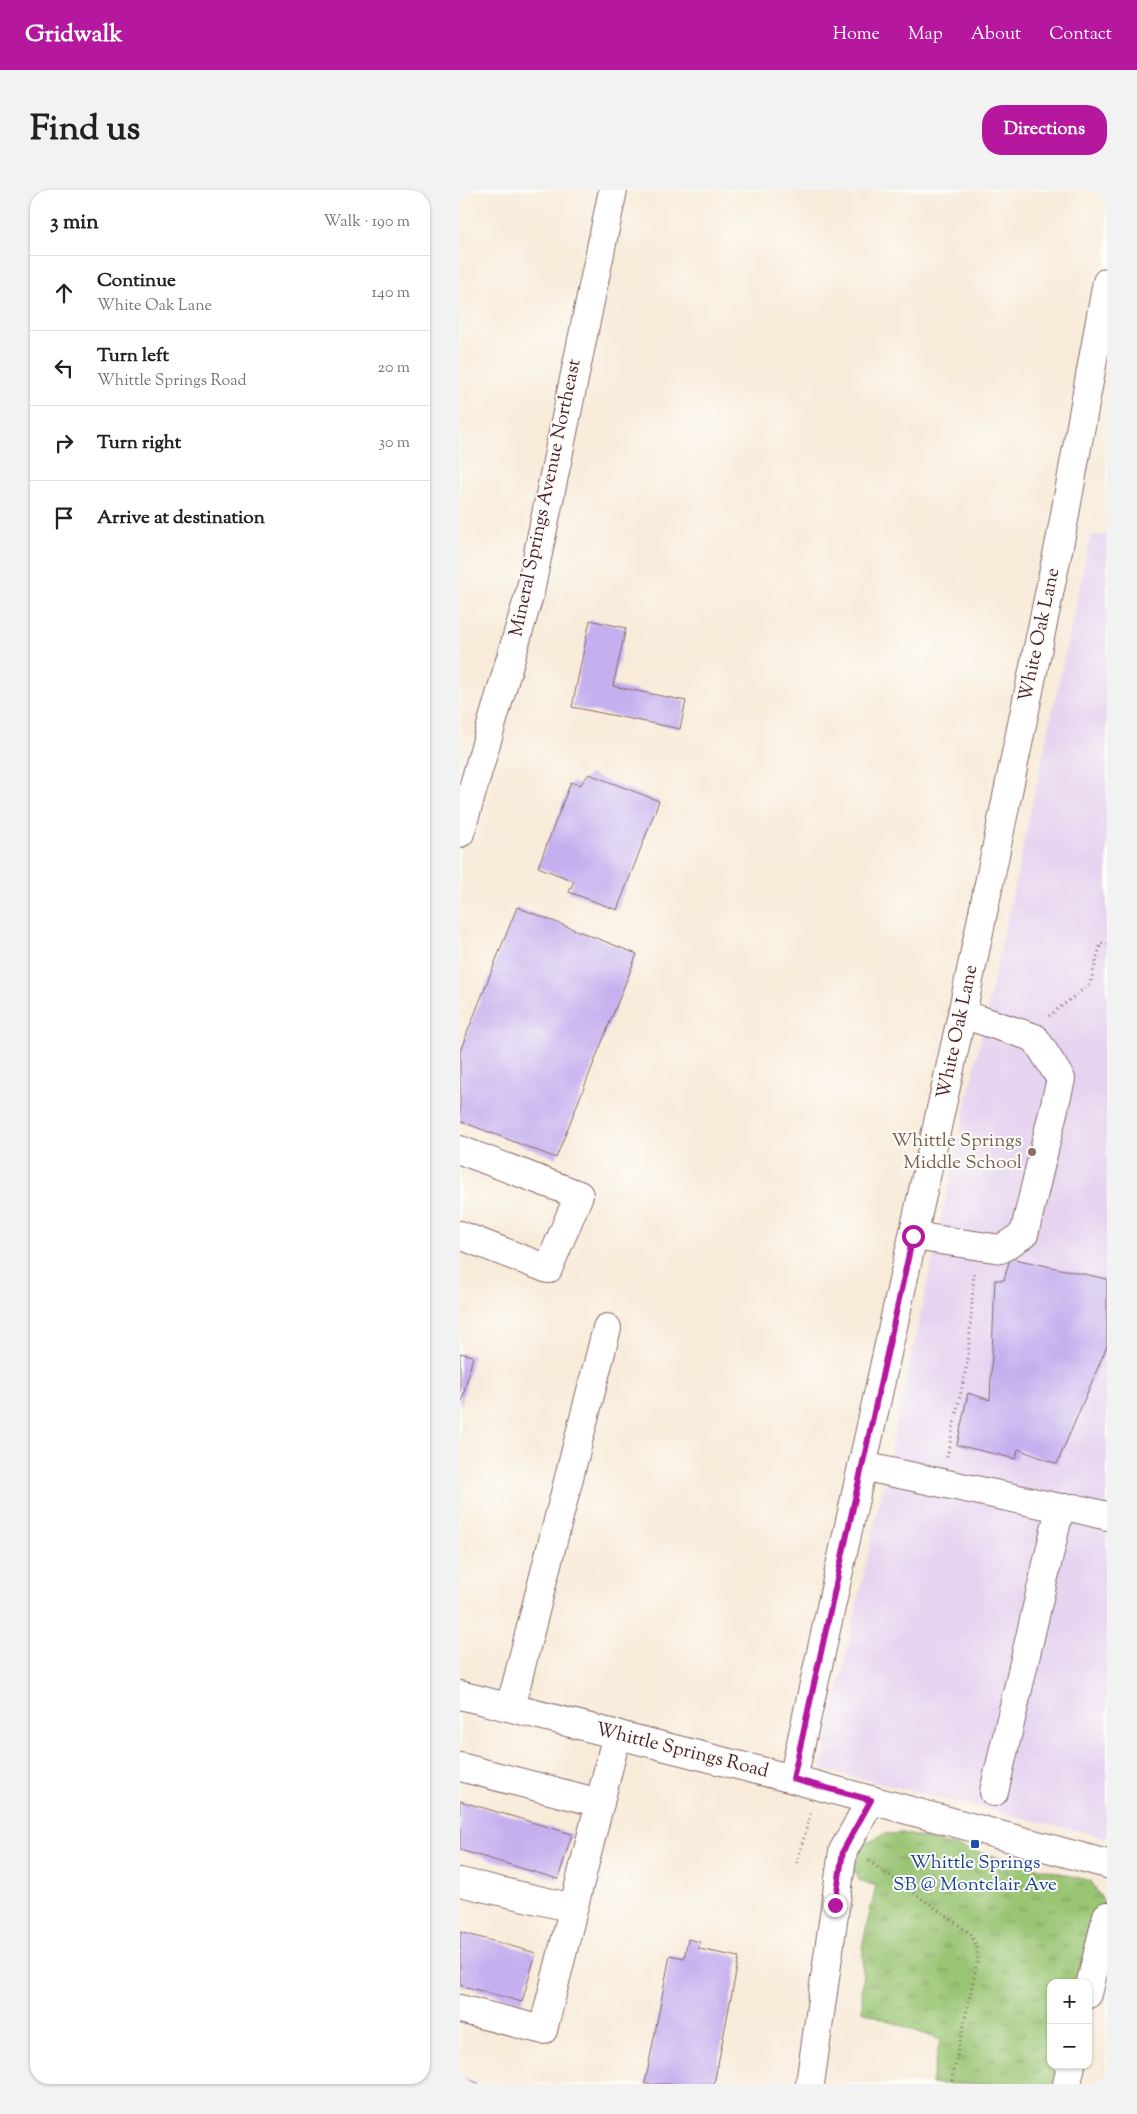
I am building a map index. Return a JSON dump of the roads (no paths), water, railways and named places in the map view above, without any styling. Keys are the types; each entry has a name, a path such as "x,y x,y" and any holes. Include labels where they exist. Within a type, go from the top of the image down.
{"street":[{"name":"Mineral Springs Avenue Northeast","path":"460,832 530,592 613,190"},
{"name":"White Oak Lane","path":"803,1782 862,1466 962,1014 1061,536 1107,282"},
{"path":"913,1236 1001,1249 1024,1234 1061,1079 1035,1038 962,1014"},
{"path":"460,1150 579,1195 548,1270 460,1235"},
{"path":"508,1707 516,1686 608,1328"},
{"path":"862,1466 1060,1508 1074,1508 1107,1516"},
{"path":"994,1792 1060,1508"},
{"name":"Whittle Springs Road","path":"460,1695 803,1782 1107,1864"},
{"path":"460,2010 542,2030 617,1734"},
{"path":"460,1767 600,1803"},
{"path":"810,2084 843,1851 871,1800"},
{"path":"460,1882 573,1908"},
{"path":"1092,1979 1107,1916"},
{"path":"1067,2084 1070,2069"}],"place":[{"name":"Whittle Springs Middle School","path":"1032,1152"},
{"name":"Whittle Springs SB @ Montclair Ave","path":"975,1844"}]}
